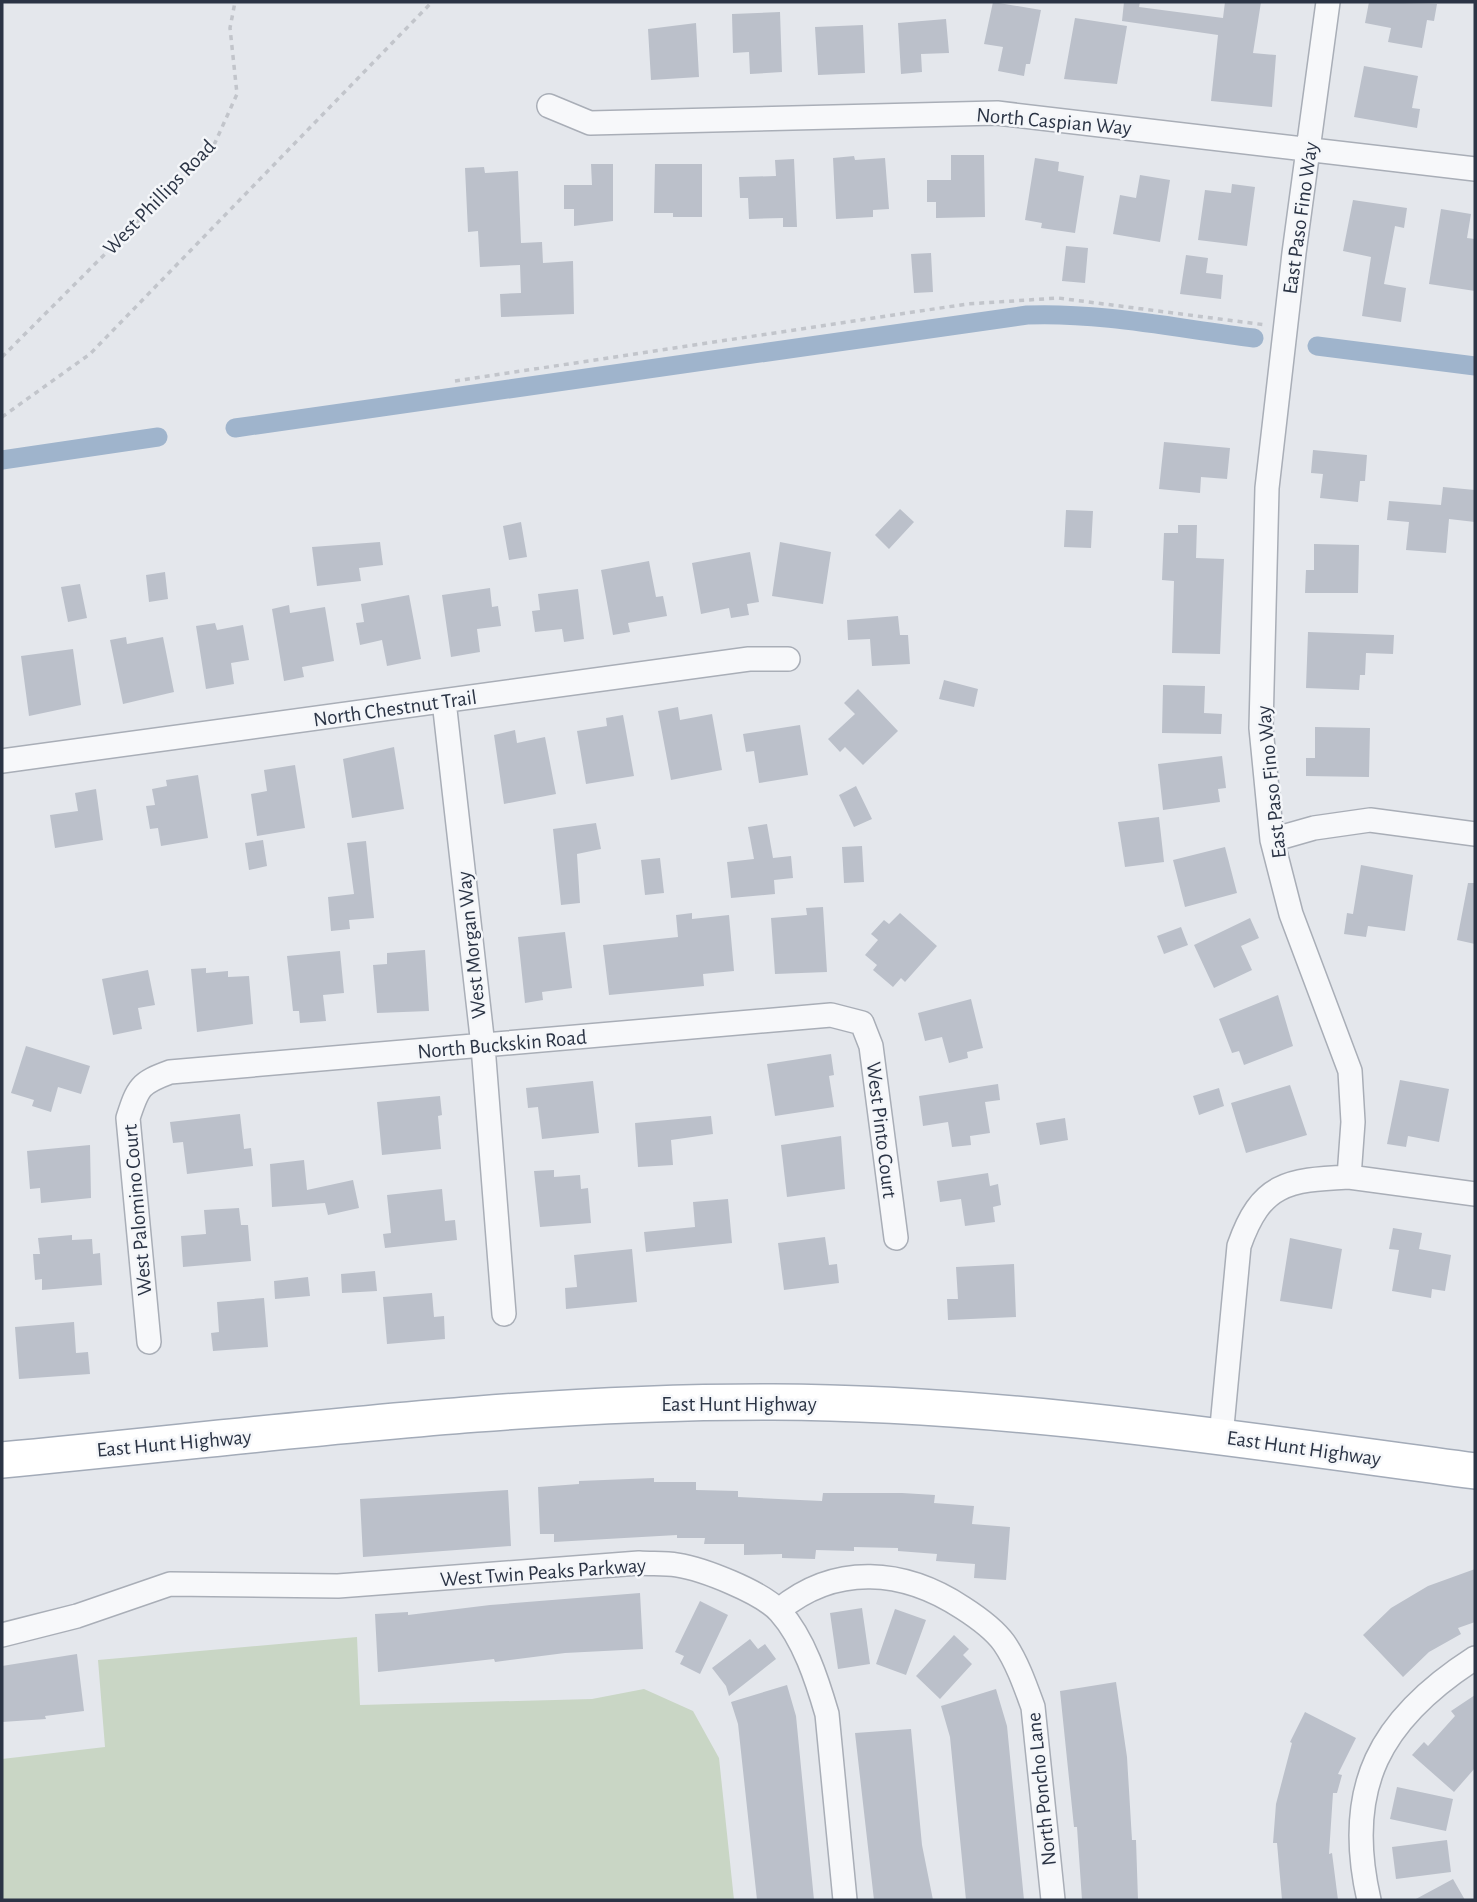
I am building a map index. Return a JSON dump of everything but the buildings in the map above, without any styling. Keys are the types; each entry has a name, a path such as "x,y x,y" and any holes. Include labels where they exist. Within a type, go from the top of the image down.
{"main road":[{"name":"East Hunt Highway","path":"2,1460 580,1406 682,1403 848,1404 1097,1421 1475,1471"}],"street":[{"name":"East Paso Fino Way","path":"1328,2 1267,488 1261,728 1272,840 1291,914 1350,1071 1353,1122 1349,1177"},
{"name":"North Caspian Way","path":"549,106 590,123 997,113 1475,169"},
{"name":"North Chestnut Trail","path":"2,761 748,659 788,659"},
{"name":"West Morgan Way","path":"444,701 483,1046 504,1314"},
{"path":"1272,840 1314,828 1370,820 1475,834"},
{"name":"North Buckskin Road","path":"144,1082 170,1072 831,1014 862,1023"},
{"name":"West Pinto Court","path":"862,1023 872,1046 896,1238"},
{"name":"West Palomino Court","path":"144,1082 128,1118 149,1342"},
{"path":"1221,1437 1239,1246 1249,1219 1269,1196 1296,1180 1349,1177 1475,1194"},
{"name":"West Twin Peaks Parkway","path":"2,1635 77,1616 170,1584 338,1586 639,1563 678,1565 743,1588 779,1610 802,1646 819,1685 827,1714 845,1900"},
{"name":"North Poncho Lane","path":"779,1610 798,1595 829,1582 863,1577 906,1580 945,1596 976,1616 1003,1641 1022,1677 1033,1706 1053,1900"},
{"path":"1369,1900 1359,1835 1365,1788 1382,1746 1409,1708 1439,1681 1475,1658"}],"path":[{"name":"West Phillips Road","path":"2,357 214,145 237,94 230,28 235,2"},
{"path":"2,417 90,354 432,2"},
{"path":"454,381 967,303 1058,298 1285,328"}],"green space":[{"path":"357,1637 360,1705 592,1699 644,1689 693,1711 719,1758 734,1900 2,1900 2,1759 105,1747 98,1660"}],"waterway":[{"path":"235,428 1027,315 1084,316 1254,338"},
{"path":"1317,346 1475,366"},
{"path":"2,460 158,437"}]}
